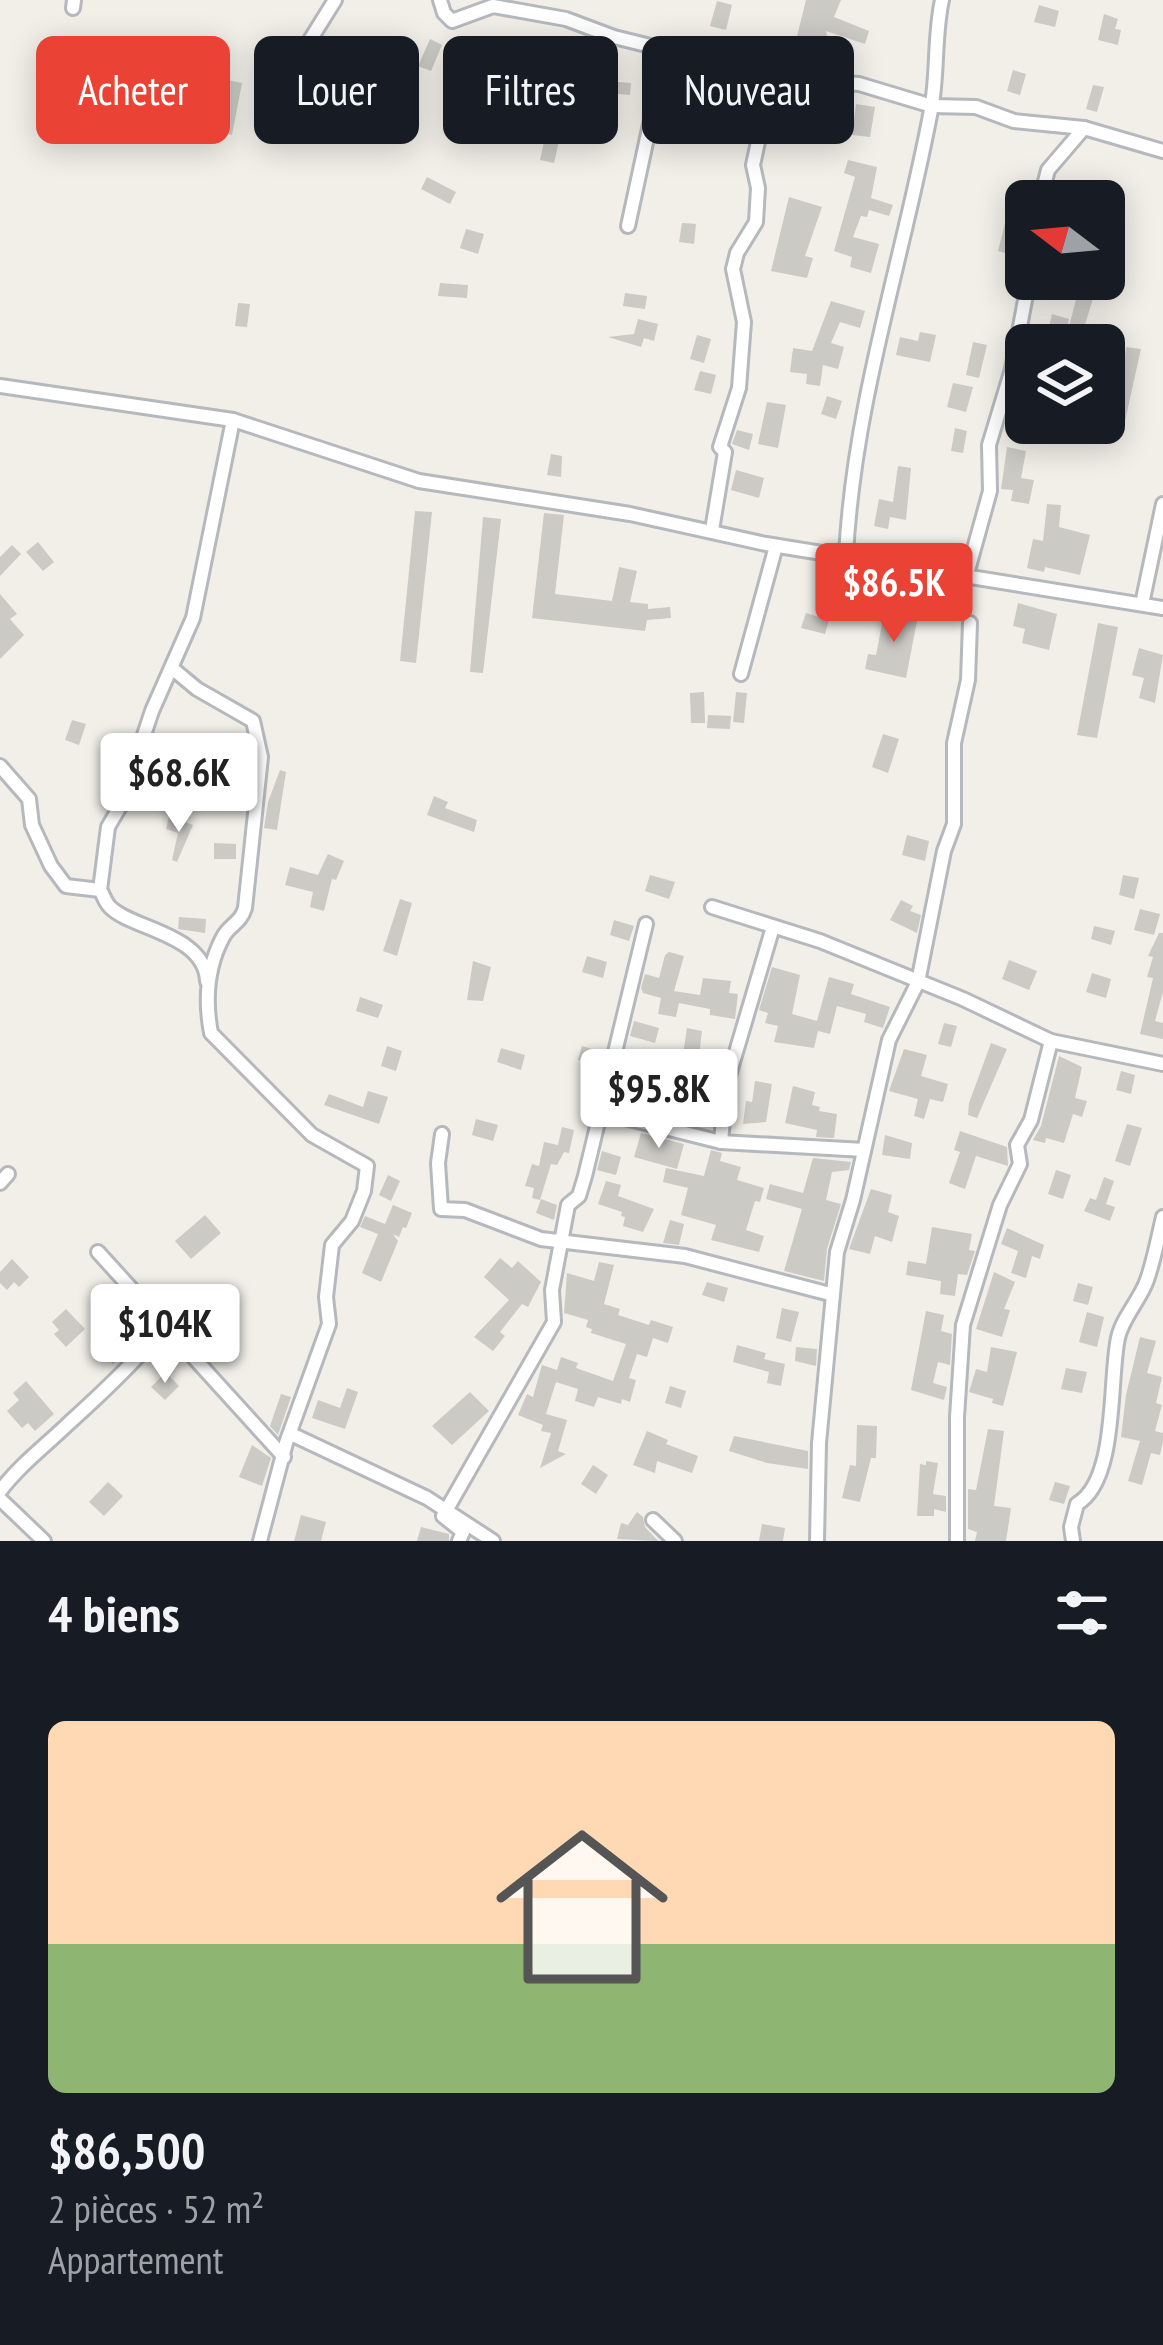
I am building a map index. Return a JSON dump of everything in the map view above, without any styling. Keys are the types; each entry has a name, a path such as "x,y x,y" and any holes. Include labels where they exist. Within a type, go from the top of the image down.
{"street":[{"path":"313,36 335,0"},
{"path":"440,0 452,21 493,6 566,19 642,44"},
{"path":"847,555 848,514 869,373 932,106 942,0"},
{"path":"854,84 932,106 976,107 1014,121 1084,128 1163,151"},
{"path":"1045,180 1048,170 1084,128"},
{"path":"628,226 646,144"},
{"path":"712,530 725,452 719,446 739,388 744,313 733,268 756,222 758,188 753,165 758,144"},
{"path":"967,574 990,491 989,445 1012,369 1025,300"},
{"path":"0,386 233,420 419,481 712,530 776,546 1163,608"},
{"path":"233,420 203,578 173,669 152,711 138,753 135,781 108,827 100,890 111,909 190,949 207,972 207,1013 214,1040 274,1093 312,1135 367,1166 364,1191 352,1220 332,1246 328,1324 260,1541"},
{"path":"1142,604 1163,504"},
{"path":"741,674 776,546"},
{"path":"818,1541 819,1443 830,1294 889,1040 919,982 944,851 954,824 954,743 968,680 970,623"},
{"path":"173,669 253,722 261,757 242,921 224,933 207,982"},
{"path":"0,766 29,800 32,825 51,866 67,886 100,890"},
{"path":"712,907 820,941 1051,1041 1163,1064"},
{"path":"459,1541 463,1532 442,1516 554,1322 552,1290 568,1205 579,1196 585,1176 646,924"},
{"path":"721,1142 726,1086 773,927"},
{"path":"957,1541 963,1325 994,1220 1020,1164 1017,1145 1031,1120 1051,1041"},
{"path":"601,1112 721,1142 863,1150"},
{"path":"442,1134 438,1163 441,1209 465,1210 541,1239 685,1256 830,1294"},
{"path":"1073,1541 1077,1504 1089,1497 1101,1466 1115,1388 1119,1330 1147,1281 1163,1217"},
{"path":"98,1252 284,1457"},
{"path":"44,1541 0,1495 21,1464 165,1328 186,1298"},
{"path":"290,1434 446,1510 493,1541"},
{"path":"653,1520 675,1541"}],"building":[{"path":"806,0 841,0 834,17 869,31 865,44 854,36 826,31 827,36 797,36"},
{"path":"717,1 732,5 726,30 710,26"},
{"path":"1039,5 1059,11 1055,27 1034,22"},
{"path":"1104,14 1118,19 1118,45 1098,40"},
{"path":"430,39 442,45 431,71 419,64"},
{"path":"1013,70 1026,74 1020,95 1007,91"},
{"path":"230,81 242,83 230,135"},
{"path":"618,82 631,83 630,95 618,94"},
{"path":"1093,85 1104,87 1097,112 1086,109"},
{"path":"856,104 875,107 870,137 854,135"},
{"path":"544,144 558,144 554,163 540,160"},
{"path":"848,160 877,167 871,198 893,205 889,216 869,210 867,217 861,216 853,237 879,244 871,273 850,267 852,257 834,251 855,177 844,173"},
{"path":"427,177 456,192 450,204 421,189"},
{"path":"789,197 822,207 805,256 813,258 807,278 771,271"},
{"path":"682,223 696,224 694,244 679,242"},
{"path":"1005,223 1005,253 998,251"},
{"path":"466,229 484,234 478,254 460,248"},
{"path":"440,283 468,285 467,298 438,296"},
{"path":"625,293 647,296 645,309 623,306"},
{"path":"1076,300 1093,300 1085,324 1070,324"},
{"path":"831,301 865,311 860,328 840,322 831,343 844,347 838,369 823,365 820,386 806,384 807,374 790,372 793,348 812,351"},
{"path":"238,303 250,304 247,327 235,326"},
{"path":"1052,314 1069,319 1068,324 1050,324"},
{"path":"638,319 658,324 654,341 644,338 641,347 608,337 634,334"},
{"path":"920,332 936,335 930,362 896,355 900,337 918,341"},
{"path":"697,335 711,339 704,363 690,359"},
{"path":"973,342 987,345 979,378 966,375"},
{"path":"1126,347 1141,349 1125,421"},
{"path":"700,371 716,375 711,394 694,390"},
{"path":"953,383 973,387 966,412 947,407"},
{"path":"827,396 842,401 836,419 821,414"},
{"path":"767,402 786,405 778,448 758,444"},
{"path":"955,428 967,431 963,453 951,451"},
{"path":"737,430 753,434 749,450 732,444"},
{"path":"1007,447 1026,451 1021,478 1034,480 1029,504 1011,501 1013,490 1001,489"},
{"path":"551,454 562,456 561,477 547,475"},
{"path":"898,466 911,468 906,520 890,517 888,529 874,526 879,499 893,502"},
{"path":"736,470 764,478 759,498 731,490"},
{"path":"1047,504 1061,505 1059,527 1090,535 1080,575 1027,568 1033,539 1043,541"},
{"path":"415,511 432,512 416,663 400,661"},
{"path":"544,513 564,515 555,594 612,601 619,567 637,571 630,602 648,604 648,609 670,607 671,618 647,620 645,631 532,618"},
{"path":"483,517 501,519 483,673 470,672"},
{"path":"38,542 54,562 43,571 26,552"},
{"path":"12,545 21,554 0,576 0,557"},
{"path":"0,594 17,614 10,619 24,635 0,659"},
{"path":"1018,603 1057,614 1049,650 1022,643 1025,629 1013,626"},
{"path":"885,609 918,616 906,678 865,669 868,654 876,655"},
{"path":"806,613 829,620 825,634 801,628"},
{"path":"1098,623 1118,627 1097,738 1077,735"},
{"path":"1139,648 1163,655 1155,703 1139,698 1144,678 1132,675"},
{"path":"704,692 705,723 691,723 690,693"},
{"path":"736,692 747,693 744,723 733,722"},
{"path":"708,715 731,716 730,729 707,728"},
{"path":"72,720 86,724 79,745 65,740"},
{"path":"883,734 899,739 888,773 872,767"},
{"path":"280,770 286,772 277,830 264,828 268,802"},
{"path":"222,782 237,784 233,806 218,804"},
{"path":"434,796 448,802 445,808 477,820 474,832 427,815"},
{"path":"169,816 193,825 177,862 172,860 178,833 166,829"},
{"path":"907,835 929,841 925,861 902,855"},
{"path":"214,843 236,844 236,859 214,859"},
{"path":"328,854 344,861 336,880 332,879 324,911 310,907 313,892 285,885 290,867 318,875"},
{"path":"650,875 675,882 669,899 645,891"},
{"path":"1123,875 1139,878 1134,899 1119,895"},
{"path":"400,899 412,903 397,956 383,951"},
{"path":"901,900 921,915 917,933 890,920"},
{"path":"1140,909 1160,914 1154,935 1134,930"},
{"path":"179,917 206,919 205,933 178,929"},
{"path":"614,920 634,926 629,941 610,935"},
{"path":"1094,926 1115,931 1111,945 1091,939"},
{"path":"1163,933 1163,992 1155,1021 1163,1023 1163,1039 1140,1034 1153,978 1147,977 1153,957 1148,956"},
{"path":"669,952 684,956 674,991 700,995 703,978 731,981 729,993 738,994 735,1019 679,1003 676,1017 658,1014 661,998 641,988 645,974 659,978"},
{"path":"587,956 607,962 603,978 582,972"},
{"path":"1009,960 1037,971 1029,990 1002,979"},
{"path":"473,961 491,967 483,1001 467,1000"},
{"path":"772,967 800,975 792,1014 817,1021 829,977 854,984 851,994 890,1007 883,1028 864,1022 866,1014 837,1006 830,1034 818,1031 814,1048 774,1042 778,1026 765,1023 768,1013 759,1010"},
{"path":"1092,973 1111,979 1106,998 1086,992"},
{"path":"360,997 383,1005 378,1018 356,1011"},
{"path":"634,1021 659,1028 655,1043 630,1036"},
{"path":"944,1023 957,1026 951,1047 938,1044"},
{"path":"687,1028 702,1031 691,1107 680,1105 688,1062 682,1061"},
{"path":"991,1043 1007,1049 977,1118 968,1115 969,1103"},
{"path":"387,1046 402,1051 396,1071 381,1066"},
{"path":"582,1046 602,1052 598,1065 578,1060"},
{"path":"501,1048 525,1055 521,1070 497,1062"},
{"path":"904,1049 927,1055 921,1076 948,1084 943,1102 930,1099 924,1119 914,1116 918,1099 889,1091"},
{"path":"1059,1056 1082,1067 1075,1098 1087,1101 1082,1117 1073,1114 1064,1143 1046,1138 1045,1143 1033,1140"},
{"path":"1121,1071 1135,1075 1131,1094 1116,1090"},
{"path":"755,1081 772,1084 766,1122 743,1124 746,1101 752,1102"},
{"path":"648,1086 659,1089 655,1108 627,1106 632,1087 646,1090"},
{"path":"793,1086 815,1092 812,1105 820,1107 819,1111 837,1114 834,1138 816,1137 817,1130 785,1123"},
{"path":"368,1091 388,1097 379,1124 324,1105 329,1094 363,1107"},
{"path":"476,1119 498,1125 493,1141 472,1135"},
{"path":"1127,1124 1142,1128 1130,1166 1115,1161"},
{"path":"562,1127 574,1130 569,1153 564,1152 557,1165 551,1164 540,1200 532,1198 534,1188 525,1186 532,1164 539,1166 544,1142 558,1145"},
{"path":"960,1131 1007,1147 1008,1166 976,1156 965,1189 949,1183 960,1152 954,1150"},
{"path":"641,1133 684,1144 677,1169 634,1157"},
{"path":"885,1135 912,1143 910,1159 882,1155"},
{"path":"711,1150 722,1153 720,1161 741,1167 737,1180 764,1188 746,1230 764,1236 759,1252 711,1240 716,1225 681,1215 688,1188 663,1182 666,1168 704,1176"},
{"path":"602,1151 621,1157 616,1175 597,1170"},
{"path":"813,1158 851,1162 849,1170 832,1172 826,1200 841,1204 827,1249 824,1281 784,1271 802,1209 766,1199 770,1184 803,1193"},
{"path":"1056,1170 1071,1175 1063,1199 1048,1194"},
{"path":"388,1175 400,1181 391,1201 379,1195"},
{"path":"1104,1177 1114,1181 1106,1204 1115,1207 1110,1221 1084,1211 1090,1198 1096,1200"},
{"path":"606,1181 621,1185 618,1196 654,1209 643,1232 623,1226 622,1212 598,1204"},
{"path":"871,1189 892,1195 888,1212 899,1216 892,1242 875,1236 870,1254 849,1249"},
{"path":"541,1199 557,1205 554,1220 536,1213"},
{"path":"393,1205 412,1213 399,1237 393,1234 398,1241 381,1282 362,1273 378,1234 360,1227 365,1216 385,1224"},
{"path":"205,1215 221,1233 191,1259 175,1241"},
{"path":"670,1220 684,1224 679,1245 663,1243"},
{"path":"932,1227 972,1234 969,1250 975,1251 967,1275 958,1274 955,1296 940,1294 941,1281 906,1275 908,1261 926,1264"},
{"path":"1007,1228 1044,1245 1040,1259 1032,1256 1026,1278 1011,1273 1018,1251 1001,1244"},
{"path":"500,1258 512,1268 518,1261 541,1282 528,1307 522,1304 500,1332 505,1336 493,1351 474,1337 509,1300 484,1277"},
{"path":"12,1259 29,1277 7,1290 0,1283 0,1272"},
{"path":"599,1262 614,1265 604,1304 620,1309 618,1315 673,1327 668,1343 653,1338 647,1357 637,1354 629,1378 636,1380 630,1402 598,1397 594,1407 575,1401 578,1389 556,1382 546,1414 567,1420 558,1451 566,1454 540,1468 551,1433 518,1415 527,1394 533,1397 542,1365 557,1370 561,1357 578,1363 576,1368 613,1381 626,1344 591,1333 588,1320 564,1313 567,1273 594,1281"},
{"path":"994,1272 1015,1282 1004,1309 1010,1310 1002,1337 976,1329"},
{"path":"707,1282 728,1288 724,1302 702,1295"},
{"path":"1078,1283 1093,1287 1088,1305 1073,1301"},
{"path":"782,1308 799,1312 791,1342 776,1338"},
{"path":"66,1309 85,1329 66,1347 54,1334 59,1330 52,1322"},
{"path":"926,1311 944,1315 941,1331 952,1334 950,1365 938,1362 933,1383 947,1387 944,1400 911,1390"},
{"path":"1087,1312 1104,1317 1097,1347 1079,1342"},
{"path":"1140,1337 1156,1341 1147,1373 1162,1377 1155,1431 1163,1433 1160,1455 1151,1453 1142,1485 1128,1481 1140,1441 1121,1437"},
{"path":"111,1339 125,1352 113,1364 100,1351"},
{"path":"737,1345 785,1364 781,1386 767,1383 769,1372 733,1362"},
{"path":"796,1347 817,1349 816,1366 795,1361"},
{"path":"991,1347 1017,1352 1003,1406 969,1392 976,1369 987,1372"},
{"path":"1066,1368 1087,1372 1082,1393 1061,1389"},
{"path":"166,1372 179,1386 165,1400 151,1387"},
{"path":"26,1381 54,1414 35,1431 28,1423 22,1428 7,1411 19,1400 13,1393"},
{"path":"670,1386 686,1391 681,1408 665,1403"},
{"path":"347,1388 358,1392 345,1429 312,1418 318,1400 340,1408"},
{"path":"470,1392 489,1411 452,1445 432,1426"},
{"path":"281,1394 291,1397 278,1435 270,1426"},
{"path":"857,1425 877,1426 876,1458 871,1458 860,1502 842,1498 850,1465 856,1466"},
{"path":"988,1429 1004,1431 994,1506 1011,1508 1006,1541 975,1541 977,1532 968,1529 968,1489 976,1490"},
{"path":"647,1431 698,1456 692,1473 657,1461 655,1473 633,1465"},
{"path":"734,1436 808,1451 808,1469 729,1451"},
{"path":"252,1445 271,1458 262,1486 239,1477"},
{"path":"938,1463 933,1494 946,1496 946,1512 934,1509 934,1516 917,1516 920,1464"},
{"path":"593,1465 608,1475 596,1494 581,1484"},
{"path":"108,1482 123,1496 104,1516 89,1502"},
{"path":"1055,1482 1070,1486 1064,1504 1049,1500"},
{"path":"637,1512 658,1541 617,1539 621,1523 628,1525"},
{"path":"301,1515 326,1522 321,1541 294,1541"},
{"path":"762,1524 785,1528 783,1541 759,1541"},
{"path":"421,1527 449,1534 449,1541 417,1541"}]}
